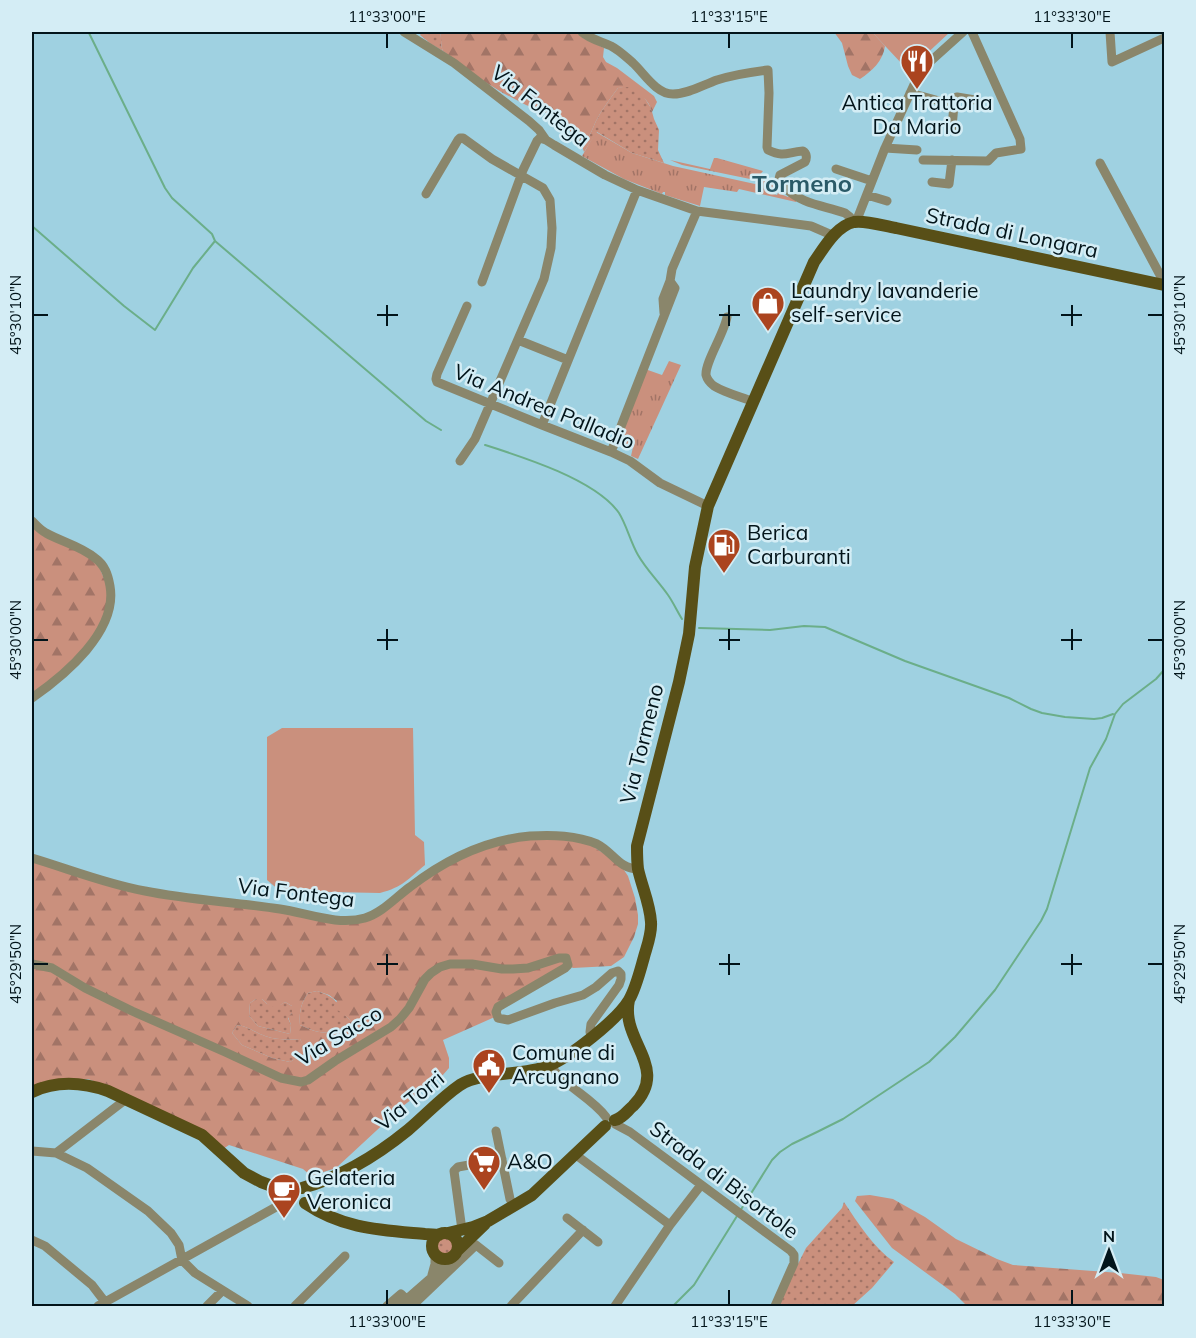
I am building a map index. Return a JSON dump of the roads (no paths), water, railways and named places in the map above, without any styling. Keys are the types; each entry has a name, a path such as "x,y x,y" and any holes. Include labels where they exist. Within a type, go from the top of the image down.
{"main road":[{"name":"Via Tormeno","path":"550,1065 592,1037 617,1014 629,1000 638,976 651,932 649,910 638,869 637,846 679,682 689,634 695,567 708,506 814,262 824,247 844,226 854,222"},
{"name":"Strada di Longara","path":"854,222 896,228 1162,284"},
{"path":"628,1022 629,1000"},
{"path":"434,1252 434,1240 443,1234 488,1221 532,1195 610,1122 621,1118 642,1096 647,1086 647,1070 628,1022 617,1014"},
{"name":"Via Torri","path":"294,1194 339,1176 365,1162 468,1081 550,1065"},
{"path":"32,1092 53,1084 95,1086 191,1128 244,1173 294,1194 297,1205 305,1203 333,1218 388,1232 454,1236 458,1241 454,1254"},
{"path":"415,1234 426,1241 441,1259 454,1254 488,1221"}],"street":[{"name":"Via Fontega","path":"404,32 454,63 529,121 546,140 605,175 637,190 697,211 811,226 834,236"},
{"path":"582,32 622,54 667,93 688,91 727,77 768,70 768,150 784,155 802,151 806,154 804,162 780,175 779,182 789,192 810,204 845,213 854,222"},
{"path":"854,222 885,148 923,68 963,32"},
{"path":"924,160 988,161 996,153 1021,148 1020,139 972,32"},
{"path":"1110,32 1113,62 1164,38"},
{"path":"910,93 954,105"},
{"path":"952,127 957,97 975,100"},
{"path":"426,194 460,138 463,138 492,159 543,188 551,206 551,248 544,279 491,405 475,439 460,461"},
{"path":"482,282 521,176 537,141 540,138 546,140"},
{"path":"885,148 917,150"},
{"path":"932,182 949,184 952,160"},
{"name":"Strada di Longara","path":"1100,163 1159,273 1162,284"},
{"path":"836,169 872,181"},
{"path":"542,425 637,190"},
{"path":"867,195 887,201"},
{"path":"611,452 664,316 663,298 672,269 697,211"},
{"name":"Via Andrea Palladio","path":"467,306 436,379 437,382 611,452 630,461 660,483 708,506"},
{"path":"727,317 726,328 708,365 706,372 708,380 714,386 754,402"},
{"path":"518,340 568,360"},
{"path":"32,521 43,531 95,557 103,565 108,576 111,595 109,613 97,636 54,682 32,698"},
{"name":"Via Fontega","path":"32,858 114,885 148,892 280,909 347,921 365,918 379,912 436,868 453,858 488,845 528,836 580,838 609,852 627,868 638,869"},
{"name":"Via Sacco","path":"32,964 52,968 85,988 132,1011 292,1081 308,1080 391,1027 409,1008 430,973 450,964 513,969 528,968 566,958 568,965 565,968 498,1007 496,1012 498,1018 508,1020 583,995 618,971 621,974 619,985 591,1023 592,1037"},
{"name":"Strada di Bisortole","path":"550,1065 562,1079 601,1110 610,1122 630,1132 791,1251 795,1263 775,1306"},
{"path":"56,1152 125,1100"},
{"path":"496,1131 510,1199 514,1206"},
{"path":"32,1151 56,1152 87,1168 148,1211 171,1233 179,1245 182,1260 195,1273 248,1306"},
{"path":"576,1155 670,1225"},
{"path":"462,1230 454,1171 458,1167 502,1159"},
{"path":"615,1306 670,1225 702,1185"},
{"name":"Via Torri","path":"101,1304 276,1207 294,1194"},
{"path":"567,1218 598,1242"},
{"path":"511,1306 582,1230"},
{"path":"32,1240 45,1246 93,1285 101,1304"},
{"path":"387,1306 404,1302 476,1245 500,1263"},
{"path":"430,1277 435,1264 434,1252"},
{"path":"404,1302 454,1254"},
{"path":"296,1306 345,1256"},
{"path":"207,1306 222,1290"}],"waterway":[{"path":"89,33 165,188 172,198 212,234 215,241"},
{"path":"32,226 155,330 193,268 215,241 426,421 441,430"},
{"path":"485,445 558,471 594,490 608,501 622,518 641,560 668,595 682,619"},
{"path":"699,628 770,630 804,626 825,627 905,661 1009,698 1042,713 1094,719 1113,714"},
{"path":"740,1211 772,1160 780,1152 843,1119 929,1062 955,1037 995,990 1047,909 1090,768 1106,739 1115,714 1123,704 1156,679 1164,670"},
{"path":"673,1306 694,1285 737,1216"}],"place":[{"name":"Antica Trattoria Da Mario","path":"917,90"},
{"name":"Laundry lavanderie self-service","path":"768,332"},
{"name":"Berica Carburanti","path":"724,574"},
{"name":"Comune di Arcugnano","path":"489,1094"},
{"name":"A&O","path":"484,1191"},
{"name":"Gelateria Veronica","path":"284,1219"}],"district":[{"name":"Tormeno","path":"802,184"}]}
